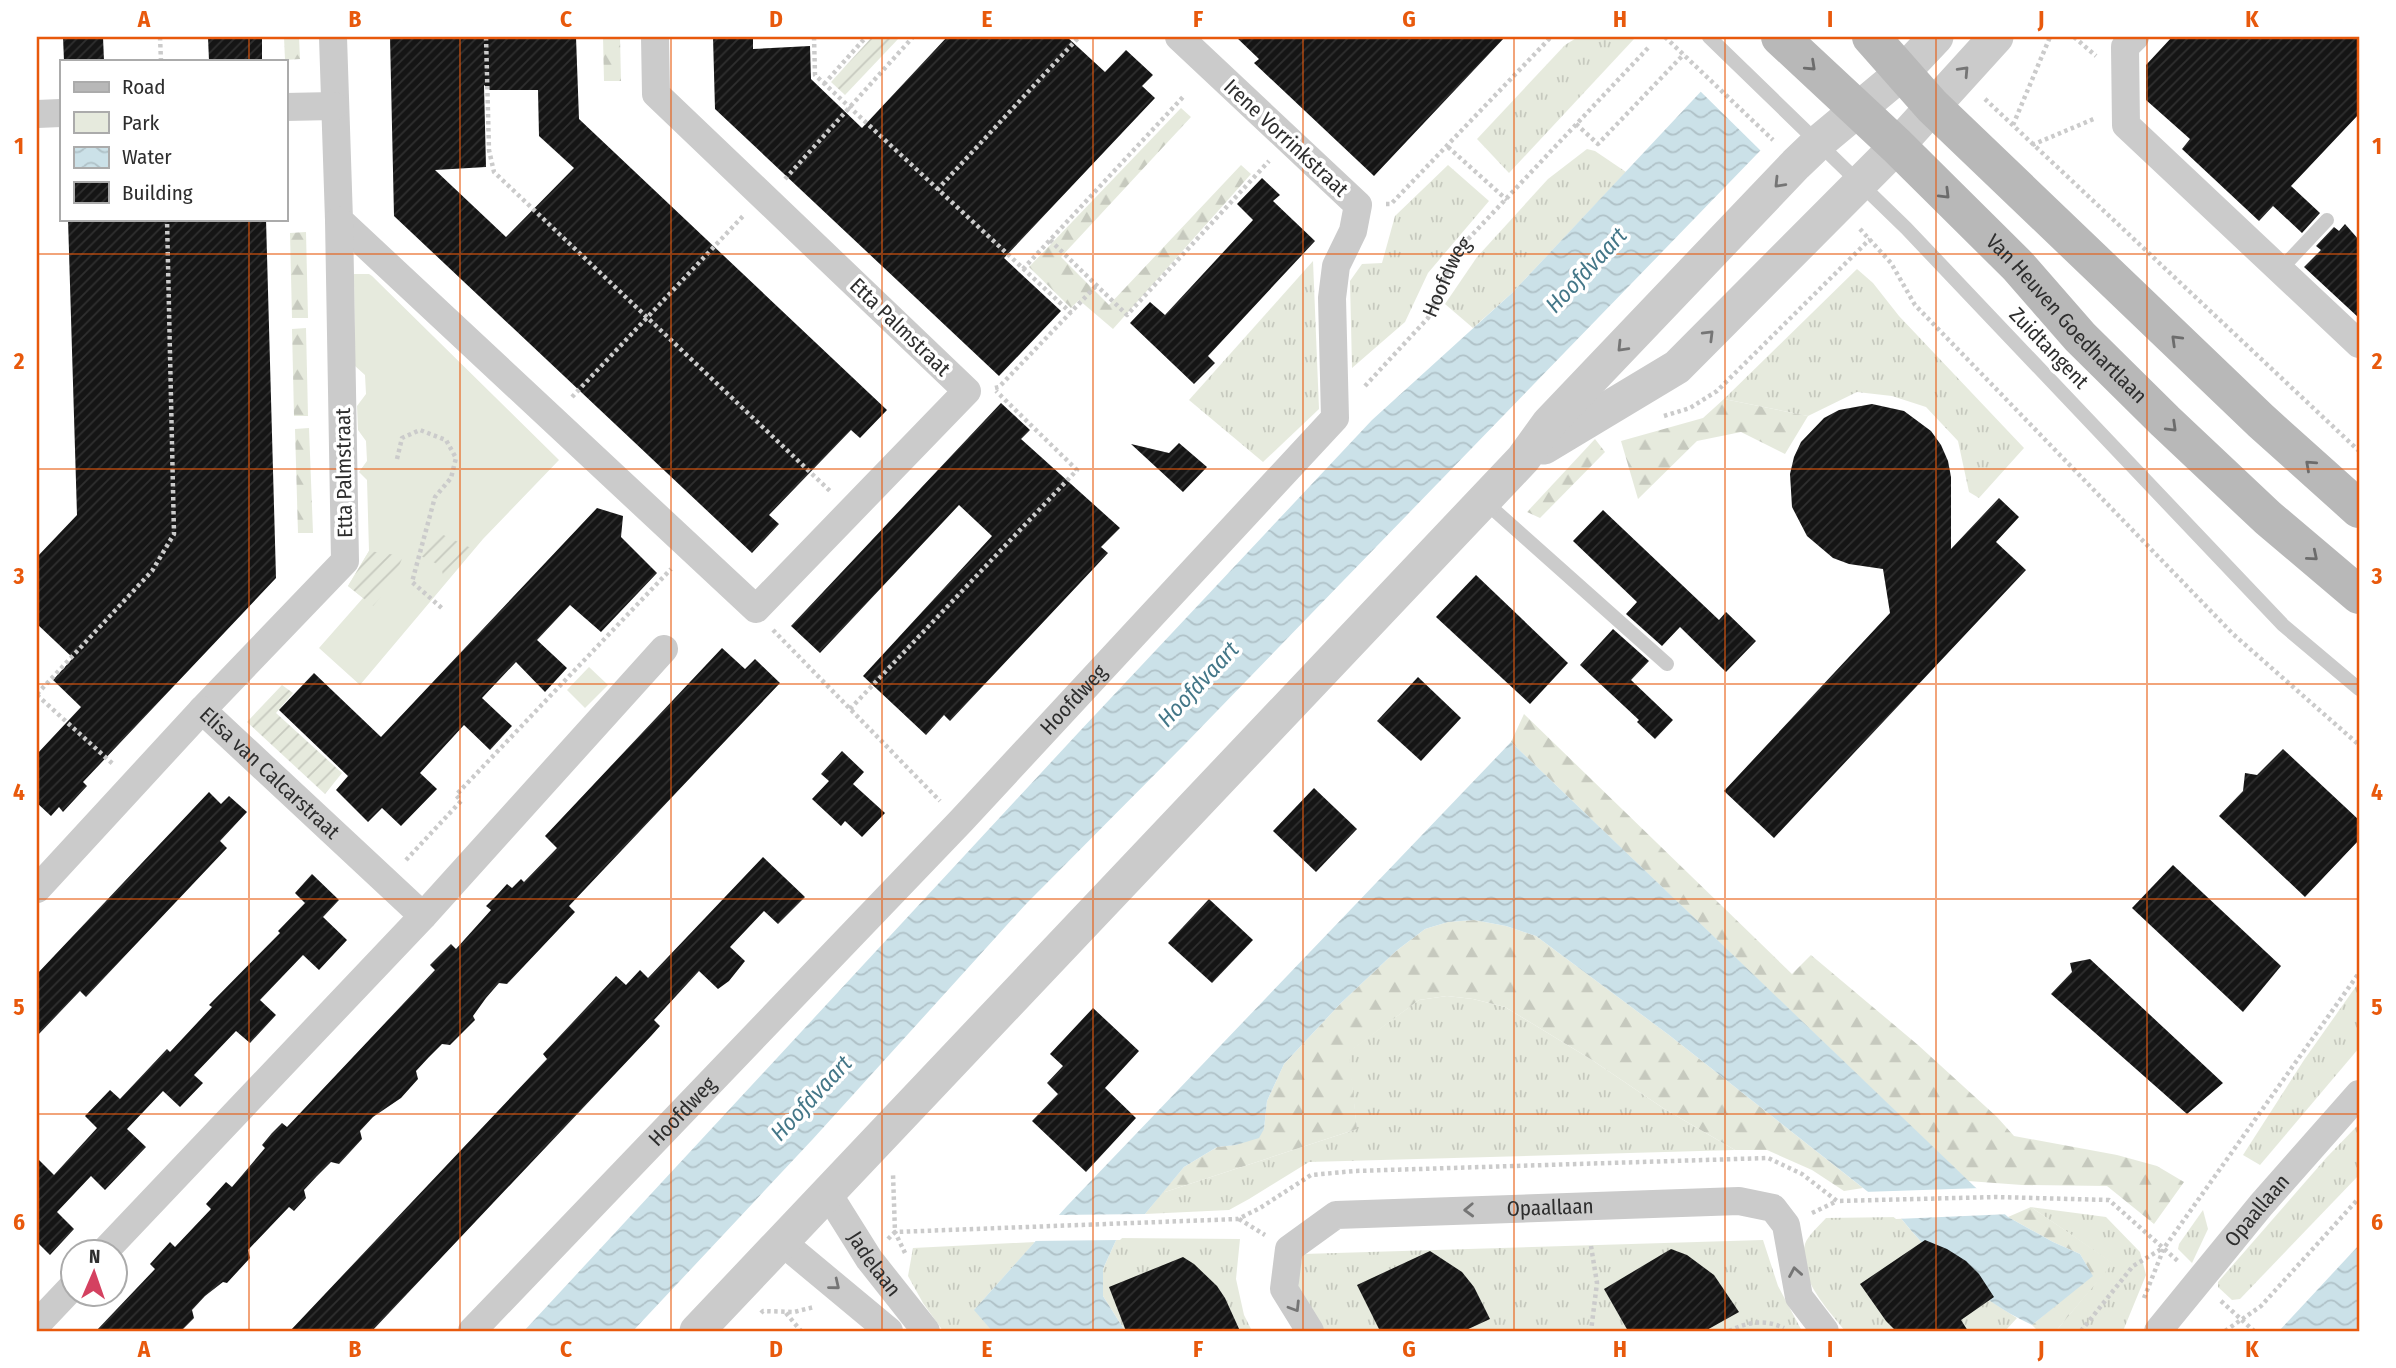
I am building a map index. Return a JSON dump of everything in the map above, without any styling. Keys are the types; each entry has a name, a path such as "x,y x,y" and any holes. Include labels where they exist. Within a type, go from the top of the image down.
{"main road":[{"name":"Van Heuven Goedhartlaan","path":"1780,37 1897,146 2018,265 2080,337 2165,421 2268,518 2359,595"},
{"path":"1886,53 1933,106 2261,421 2359,509"}],"street":[{"name":"Etta Palmstraat","path":"202,710 345,561 333,37"},
{"name":"Etta Palmstraat","path":"655,37 656,94 967,391 756,609"},
{"name":"Irene Vorrinkstraat","path":"1179,37 1357,205 1353,231 1336,266 1332,298 1335,418"},
{"path":"697,1331 1484,501 1523,459 1549,423 1813,136 1850,102 1886,53 1936,37"},
{"path":"1523,459 1677,367 1897,146 1996,37"},
{"path":"2134,37 2125,47 2126,125 2359,344"},
{"path":"287,107 334,106"},
{"path":"37,114 60,113"},
{"path":"339,220 756,609"},
{"name":"Hoofdweg","path":"472,1331 961,821 1335,418"},
{"path":"117,1238 423,916 664,649"},
{"name":"Elisa van Calcarstraat","path":"37,890 202,710 423,916"},
{"name":"Opaallaan","path":"2158,1331 2261,1205 2359,1094"},
{"name":"Jadelaan","path":"827,1192 869,1259 926,1331"},
{"name":"Opaallaan","path":"1310,1331 1284,1289 1289,1249 1336,1215 1739,1201 1773,1208 1786,1225 1799,1297 1825,1331"},
{"name":"Jadelaan","path":"782,1242 888,1331"},
{"path":"37,1324 60,1300"}],"lane":[{"name":"Zuidtangent","path":"1713,40 1860,182 2283,625 2359,689"},
{"path":"2280,270 2327,220"},
{"path":"1484,501 1667,664"}],"path":[{"path":"160,37 161,60"},
{"path":"486,37 489,150 494,172 850,511"},
{"path":"814,37 815,75 1071,313"},
{"path":"824,84 866,37"},
{"path":"552,418 762,196 783,181 913,37"},
{"path":"937,190 1079,37"},
{"path":"1357,205 1391,204 1551,37"},
{"path":"1665,37 1773,141"},
{"path":"2050,37 2013,125 2359,451"},
{"name":"Hoofdweg","path":"1335,418 1428,318 1456,252 1648,48"},
{"path":"1576,124 1598,144 1684,54"},
{"path":"1023,269 1183,97"},
{"path":"2032,145 2126,105"},
{"path":"1049,240 1127,315 1289,140"},
{"path":"1448,146 1507,200"},
{"path":"134,783 37,695 152,571 174,534 167,220"},
{"path":"1654,418 1690,408 1717,391 1870,240 1891,263 1915,305 2069,465 2233,634 2359,745"},
{"path":"850,709 1077,470 993,388 999,387 1097,286"},
{"path":"397,459 402,438 420,430 446,440 456,457 451,478 435,497 412,582 444,610"},
{"path":"386,881 461,801 456,795 691,548"},
{"path":"756,609 778,637 961,821"},
{"path":"2139,1311 2164,1248 2359,973"},
{"path":"893,1172 895,1232"},
{"path":"1873,1201 1996,1197 2109,1200 2254,1331"},
{"path":"2225,1331 2261,1306 2359,1198"},
{"path":"869,1259 895,1232 1141,1222"},
{"path":"1591,1246 1597,1283 1591,1331"},
{"path":"2081,1331 2133,1266 2164,1248"},
{"path":"757,1318 764,1311 786,1312 819,1306 843,1293"},
{"path":"786,1312 801,1331"},
{"path":"1729,1331 1743,1324 1771,1322 1789,1331"}],"green space":[{"path":"284,37 299,37 300,59 285,60"},
{"path":"603,37 620,37 621,81 604,81"},
{"path":"872,37 900,37 845,95 831,82"},
{"path":"1578,37 1634,39 1509,173 1477,139 1565,45"},
{"path":"1181,108 1191,117 1061,257 1109,305 1241,165 1251,174 1113,329 1079,300 1071,308 1029,267"},
{"path":"1587,149 1595,151 1626,172 1512,293 1473,328 1445,304 1477,257 1548,179"},
{"path":"1448,165 1489,201 1428,273 1405,322 1352,368 1350,281 1362,264 1382,263 1395,216"},
{"path":"306,232 308,318 292,318 290,233"},
{"path":"1313,261 1319,409 1263,462 1189,400"},
{"path":"1857,269 1873,283 1899,316 2024,448 1979,498 1969,492 1958,441 1926,407 1892,396 1857,392 1808,416 1724,399"},
{"path":"354,274 372,276 559,460 483,539 360,685 319,648 363,598 348,586 369,551 367,480 359,472 367,461 366,441 358,430 357,406 366,394 365,375 355,366"},
{"path":"306,328 308,416 294,416 292,329"},
{"path":"1724,399 1808,416 1785,454 1741,432 1697,441 1638,499 1621,441 1703,418"},
{"path":"309,428 313,533 298,533 295,429"},
{"path":"1595,439 1605,452 1540,518 1527,512"},
{"path":"435,531 471,548 444,580 441,566 421,556"},
{"path":"369,551 403,556 392,584 373,606 348,586"},
{"path":"589,667 608,685 585,708 567,690"},
{"path":"282,685 293,693 276,713 342,773 325,794 247,722"},
{"path":"1524,714 1792,974 1811,955 1918,1045 2014,1136 2117,1155 2157,1166 2184,1182 2154,1224 2107,1186 1968,1181 1511,742"},
{"path":"1474,920 1506,926 1536,936 1669,1035 1863,1188 1844,1191 1812,1170 1767,1150 1735,1150 1663,1108 1592,1060 1505,1007 1447,996 1419,1000 1349,1052 1357,1129 1162,1193 1184,1167 1217,1147 1236,1145 1264,1129 1267,1101 1284,1064 1341,1003 1396,951 1425,929 1448,922"},
{"path":"2359,982 2359,1048 2260,1165 2243,1155 2304,1060"},
{"path":"1447,996 1505,1007 1592,1060 1663,1108 1735,1150 1309,1162 1229,1210 1145,1214 1162,1193 1357,1129 1348,1052 1419,1000"},
{"path":"2359,1124 2359,1175 2240,1299 2232,1300 2218,1287 2218,1282"},
{"path":"2031,1207 2106,1217 2140,1252 2146,1275 2123,1331 2056,1331 2112,1263"},
{"path":"2031,1207 2113,1263 2056,1331 2038,1331 2032,1325 2092,1275 2080,1254 2008,1217"},
{"path":"2203,1210 2208,1229 2192,1263 2178,1249 2179,1244"},
{"path":"1900,1217 1954,1273 2017,1318 2005,1331 1845,1331 1809,1280 1803,1256 1805,1244 1826,1218"},
{"path":"1117,1238 1240,1239 1236,1279 1244,1315 1252,1331 1125,1331 1103,1296 1103,1269"},
{"path":"1763,1240 1778,1286 1802,1331 1320,1331 1303,1303 1298,1287 1303,1254"},
{"path":"1035,1242 975,1309 992,1331 943,1331 908,1276 913,1248"}],"water":[{"name":"Hoofdvaart","path":"1752,37 1863,37 1758,153 1185,744 1026,904 812,1140 633,1331 524,1331 1372,420 1512,293"},
{"path":"1511,742 1974,1186 2008,1217 2080,1254 2093,1276 2032,1325 2013,1315 1960,1278 1928,1249 1900,1217 1669,1035 1536,936 1506,926 1474,920 1448,922 1425,929 1396,951 1341,1003 1284,1064 1267,1101 1264,1129 1259,1138 1217,1147 1184,1167 1145,1214 1117,1238 1103,1269 1103,1296 1125,1331 992,1331 974,1310 1067,1206"},
{"path":"2359,1245 2359,1331 2279,1331"}],"pier":[{"path":"1747,37 1867,37 1763,153 1698,89"},
{"path":"1982,1188 2011,1214 1896,1219 1863,1192"},
{"path":"1148,1214 1120,1240 1031,1241 1054,1215"}],"building":[{"path":"63,37 103,37 104,60 64,60"},
{"path":"208,37 262,37 262,60 209,60"},
{"path":"390,37 576,37 579,119 887,410 860,438 851,430 769,515 779,524 752,553 394,216","holes":["484,85 490,90 538,90 539,136 574,168 506,237 435,170 486,167"]},
{"path":"713,37 753,37 753,49 810,46 811,79 862,128 947,37 1067,37 1105,72 1126,50 1153,75 1142,86 1155,98 1004,258 1061,311 999,376 715,109"},
{"path":"1236,37 1505,37 1374,176 1254,63 1259,59"},
{"path":"2172,37 2359,37 2359,114 2291,186 2320,213 2302,233 2273,206 2259,221 2182,149 2190,139 2146,100 2146,65"},
{"path":"1262,178 1280,195 1273,201 1315,241 1208,356 1215,363 1194,384 1130,323 1150,302 1165,315 1253,220 1237,204"},
{"path":"68,220 266,220 276,578 83,782 87,786 63,812 59,807 51,816 37,803 37,754 81,707 53,680 73,658 37,624 37,557 77,515"},
{"path":"2345,224 2359,240 2359,318 2304,267 2321,250 2316,246 2334,227 2339,231"},
{"path":"1001,403 1030,430 1021,439 1120,528 1101,547 1108,553 1095,567 950,721 944,715 926,735 863,676 992,536 959,505 820,653 791,626"},
{"path":"1872,404 1904,411 1931,431 1941,445 1951,477 1951,549 1999,498 2019,517 1996,542 2026,570 1774,838 1724,791 1890,613 1883,569 1849,564 1833,558 1807,536 1792,507 1790,474 1801,442 1824,418 1839,410"},
{"path":"1179,443 1207,467 1183,492 1131,444 1169,453"},
{"path":"597,508 623,516 621,537 657,573 601,632 570,605 537,640 567,668 545,692 516,662 482,698 512,726 490,750 464,725 420,773 437,789 401,826 382,808 368,822 336,790 348,776 279,710 314,673 381,737"},
{"path":"1603,510 1719,620 1726,612 1756,641 1726,672 1680,627 1662,646 1626,614 1637,602 1573,541"},
{"path":"1476,575 1568,663 1530,704 1436,617"},
{"path":"1613,629 1649,661 1631,680 1673,720 1655,739 1637,722 1639,720 1580,665"},
{"path":"722,648 745,669 755,659 780,683 569,906 575,912 507,984 499,983 473,1016 475,1020 450,1045 442,1044 429,1057 416,1071 418,1079 401,1098 373,1117 360,1131 362,1139 339,1164 331,1162 304,1190 306,1198 294,1211 289,1207 248,1250 250,1258 227,1283 223,1282 192,1310 194,1318 181,1331 96,1331 118,1308 130,1308 130,1295 155,1269 150,1264 170,1242 175,1247 211,1209 206,1204 226,1182 232,1187 265,1148 262,1145 272,1133 282,1123 287,1127 435,970 430,965 451,944 456,949 491,910 486,906 507,884 512,888 521,879 524,882 557,848 545,836"},
{"path":"1418,677 1461,718 1421,761 1377,721"},
{"path":"2283,749 2359,820 2359,840 2305,897 2219,816 2243,791 2245,773 2257,775"},
{"path":"842,751 864,772 853,784 885,813 862,837 845,821 841,826 812,799 829,781 821,774"},
{"path":"1314,788 1357,829 1316,872 1273,831"},
{"path":"209,792 221,804 229,796 247,812 220,841 227,848 86,997 80,991 37,1036 37,974"},
{"path":"763,857 805,897 778,924 764,911 730,947 745,961 729,981 718,989 699,971 654,1020 660,1026 651,1036 372,1331 290,1331 547,1059 543,1054 616,976 626,985 640,970 648,978"},
{"path":"2173,865 2281,966 2243,1012 2132,908"},
{"path":"312,874 339,900 323,917 347,940 319,970 303,955 260,1000 276,1015 250,1043 236,1031 194,1075 203,1083 180,1107 163,1091 127,1129 146,1147 105,1190 91,1176 57,1212 74,1229 66,1238 60,1238 60,1244 50,1255 37,1242 37,1158 54,1175 97,1128 85,1116 110,1090 120,1099 167,1049 170,1052 212,1007 209,1005 280,933 278,931 305,903 295,893"},
{"path":"1209,899 1253,940 1212,983 1168,943"},
{"path":"2090,959 2223,1083 2187,1114 2051,994 2072,972 2070,963"},
{"path":"1093,1008 1139,1051 1105,1088 1136,1118 1086,1172 1032,1121 1058,1094 1047,1083 1063,1066 1050,1054"},
{"path":"1925,1240 1966,1261 1979,1274 1994,1297 1961,1320 1968,1331 1896,1331 1860,1284"},
{"path":"1671,1249 1687,1255 1714,1275 1739,1312 1705,1331 1628,1331 1604,1289"},
{"path":"1430,1251 1462,1272 1474,1287 1490,1319 1464,1331 1380,1331 1357,1285"},
{"path":"1183,1257 1217,1286 1240,1331 1126,1331 1109,1287"}]}
